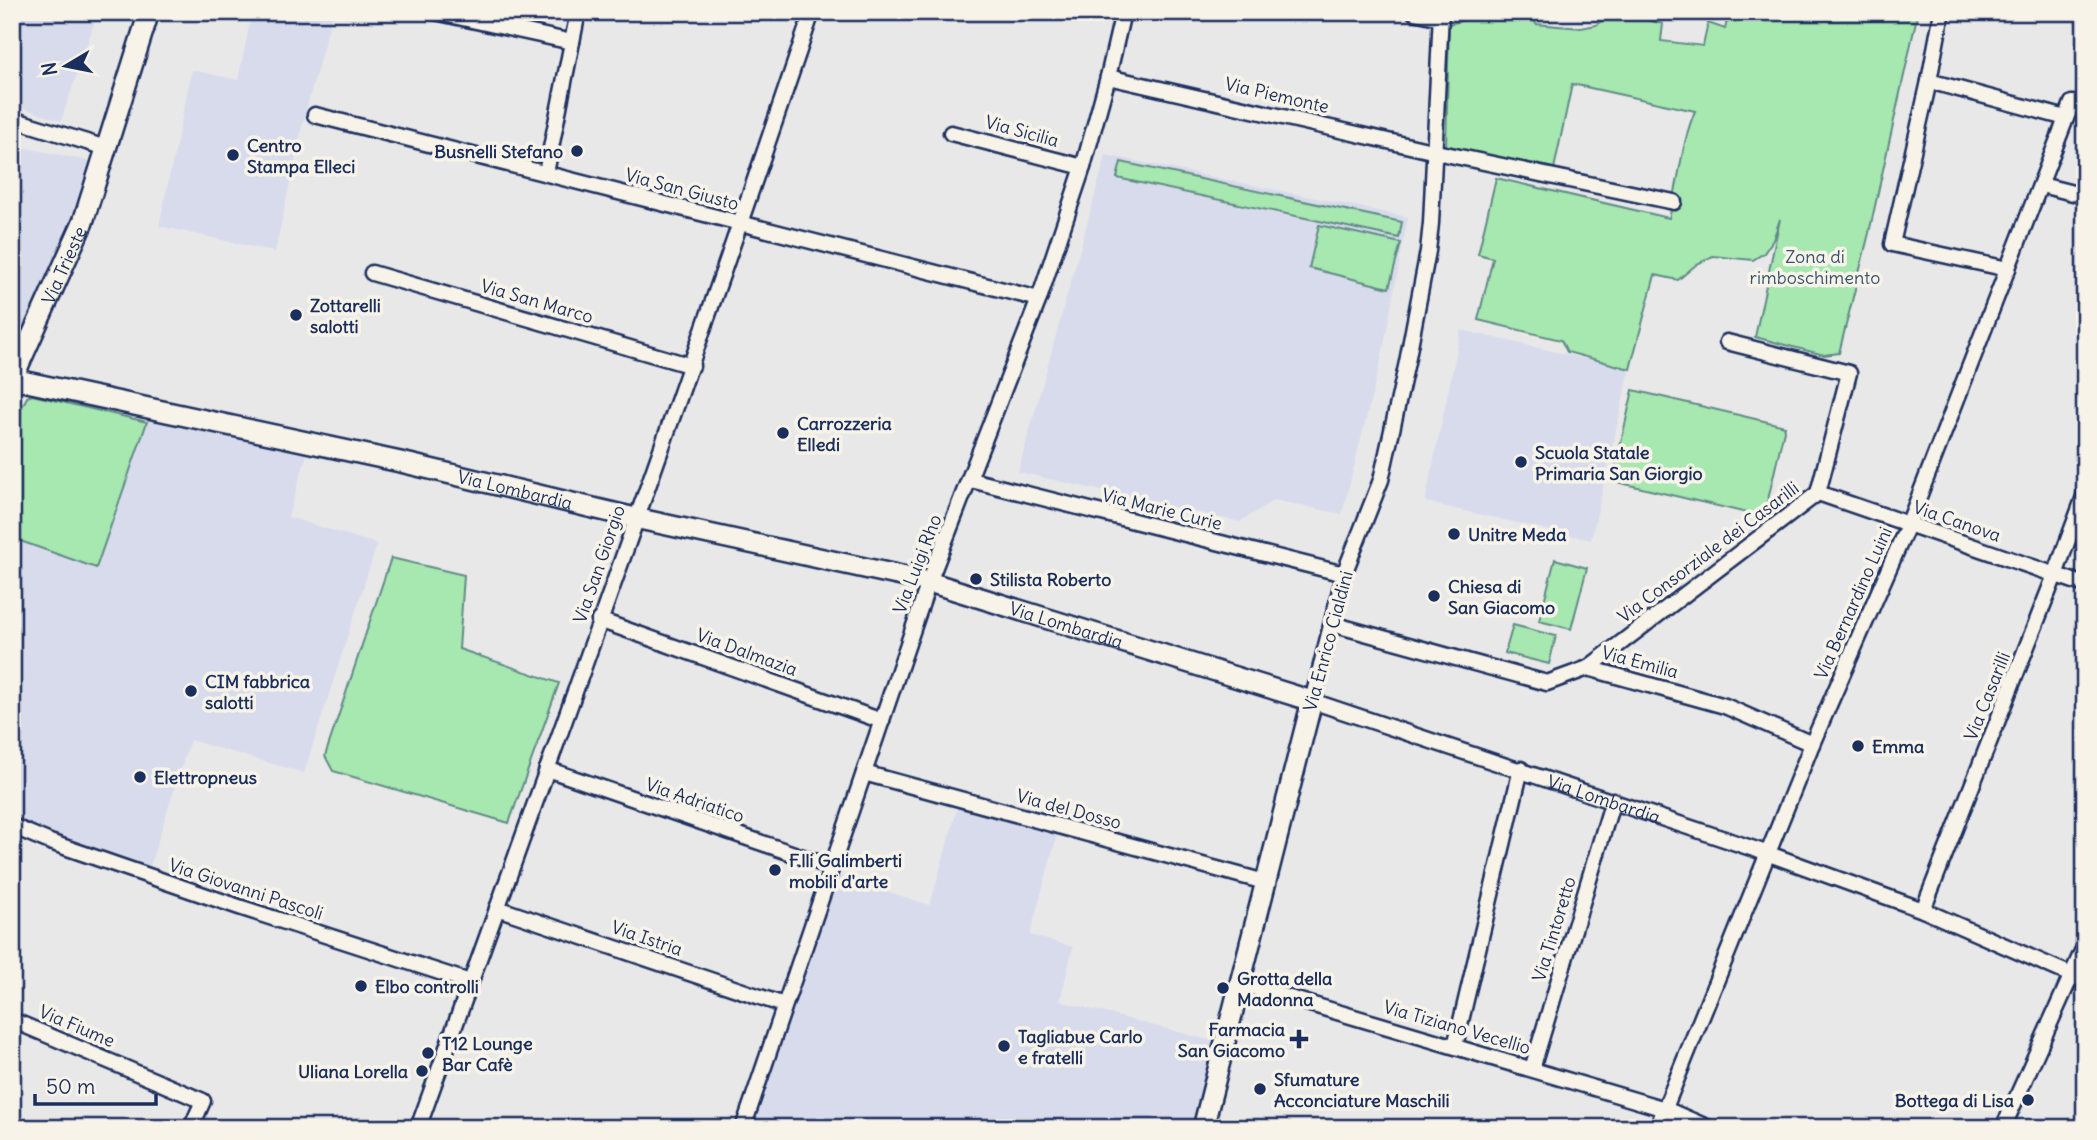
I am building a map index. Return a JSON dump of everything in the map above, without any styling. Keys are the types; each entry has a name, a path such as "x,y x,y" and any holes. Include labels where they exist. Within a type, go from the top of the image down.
{"street":[{"name":"Via Trieste","path":"13,380 83,222 149,12"},
{"path":"435,12 572,42"},
{"path":"546,173 578,12"},
{"name":"Via San Giorgio","path":"418,1128 635,518 692,366 812,12"},
{"name":"Via Luigi Rho","path":"743,1128 929,582 971,480 1039,299 1083,167 1123,12"},
{"path":"1414,12 1441,15"},
{"path":"1942,12 1892,244 2008,269"},
{"name":"Via Enrico Cialdini","path":"1203,1128 1344,574 1381,480 1407,362 1428,251 1436,152 1441,15"},
{"name":"Via Piemonte","path":"1108,77 1436,152"},
{"path":"1929,81 2067,118 2072,103 2085,105"},
{"name":"Via San Giusto","path":"315,116 1039,299"},
{"name":"Via Bernardino Luini","path":"1657,1128 1812,744 1908,525 2067,118"},
{"path":"12,119 106,148"},
{"name":"Via Sicilia","path":"951,133 1083,167"},
{"path":"1436,152 1674,202"},
{"path":"2041,185 2085,196"},
{"name":"Via San Marco","path":"372,273 692,366"},
{"path":"1727,342 1849,373 1818,493"},
{"name":"Via Lombardia","path":"13,380 405,463 635,518 929,582 1312,701 1613,800 1923,910 2078,977"},
{"name":"Via Marie Curie","path":"971,480 1344,574"},
{"name":"Via Canova","path":"1818,493 2085,585"},
{"name":"Via Consorziale dei Casarilli","path":"1588,668 1818,493"},
{"name":"Via Casarilli","path":"1923,910 2085,495"},
{"name":"Via Dalmazia","path":"599,620 882,721"},
{"name":"Via Emilia","path":"1332,624 1548,683 1588,668 1725,706 1812,744"},
{"name":"Via Adriatico","path":"547,769 832,867"},
{"path":"1455,1046 1521,769"},
{"name":"Via del Dosso","path":"864,773 1265,882"},
{"name":"Via Tintoretto","path":"1532,1069 1613,800"},
{"name":"Via Giovanni Pascoli","path":"12,826 50,842 202,894 470,982"},
{"name":"Via Istria","path":"497,908 784,1005"},
{"path":"2003,1128 2078,977 2085,945"},
{"name":"Via Tiziano Vecellio","path":"1238,983 1665,1109 1709,1128"},
{"name":"Via Fiume","path":"12,1020 203,1101 191,1128"}],"shaded area":[{"path":"12,12 98,12 61,121 12,104"},
{"path":"252,12 333,12 305,114 275,252 159,226 192,70 238,80"},
{"path":"12,145 89,161 64,241 12,365"},
{"path":"1106,155 1408,217 1382,356 1342,514 1274,500 1240,522 1018,472"},
{"name":"Scuola Statale Primaria San Giorgio","path":"1461,330 1630,369 1591,540 1425,502"},
{"path":"150,413 310,445 288,517 377,544 304,773 190,740 148,872 12,822 12,538 96,567"},
{"path":"959,802 1058,832 1030,935 1073,947 1060,1001 1220,1043 1198,1128 777,1128 749,1119 833,874 930,905"}],"green space":[{"name":"Zona di rimboschimento","path":"1484,12 1531,12 1536,24 1581,28 1596,25 1609,15 1620,13 1663,24 1661,41 1703,46 1708,23 1725,29 1729,12 1918,12 1869,233 1839,353 1824,355 1755,337 1780,219 1773,240 1764,253 1753,260 1713,256 1697,264 1678,280 1655,275 1630,369 1567,352 1561,340 1478,320 1493,258 1478,254 1496,178 1669,218 1686,137 1695,111 1572,84 1554,169 1446,147 1449,24 1476,17"},
{"path":"1121,162 1402,222 1399,238 1117,178"},
{"path":"1319,225 1401,243 1389,288 1309,268"},
{"path":"1633,390 1785,426 1764,517 1612,481"},
{"path":"32,395 147,422 96,568 12,538 12,427 27,397"},
{"path":"391,558 464,575 459,649 559,683 509,823 333,771 325,756"},
{"path":"1555,559 1587,568 1571,629 1539,621"},
{"path":"1513,625 1556,636 1549,664 1505,653"}],"place":[{"name":"Busnelli Stefano","path":"577,151"},
{"name":"Centro Stampa Elleci","path":"233,155"},
{"name":"Zottarelli salotti","path":"296,315"},
{"name":"Carrozzeria Elledi","path":"783,433"},
{"name":"Scuola Statale Primaria San Giorgio","path":"1521,462"},
{"name":"Unitre Meda","path":"1454,534"},
{"name":"Stilista Roberto","path":"976,579"},
{"name":"Chiesa di San Giacomo","path":"1434,596"},
{"name":"CIM fabbrica salotti","path":"191,691"},
{"name":"Emma","path":"1858,746"},
{"name":"Elettropneus","path":"140,777"},
{"name":"F.lli Galimberti mobili d'arte","path":"775,870"},
{"name":"Elbo controlli","path":"361,986"},
{"name":"Grotta della Madonna","path":"1223,988"},
{"name":"Farmacia San Giacomo","path":"1299,1039"},
{"name":"Tagliabue Carlo e fratelli","path":"1004,1046"},
{"name":"T12 Lounge Bar Cafè","path":"428,1053"},
{"name":"Uliana Lorella","path":"422,1071"},
{"name":"Sfumature Acconciature Maschili","path":"1260,1089"},
{"name":"Bottega di Lisa","path":"2028,1100"}]}
